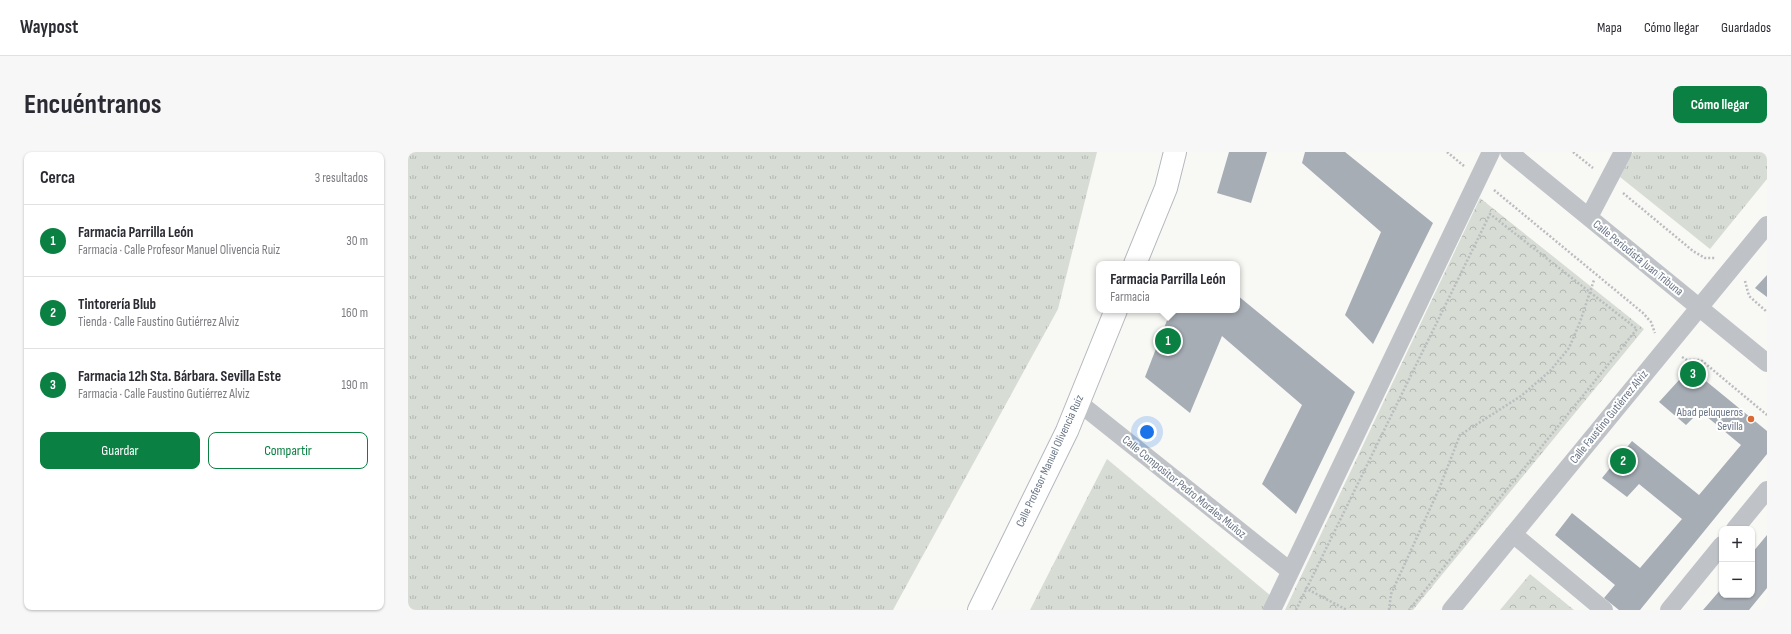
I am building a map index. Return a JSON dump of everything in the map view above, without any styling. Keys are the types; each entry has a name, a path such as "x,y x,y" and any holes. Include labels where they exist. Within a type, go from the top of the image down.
{"street":[{"path":"1136,261 1166,188 1175,152"},
{"path":"1272,610 1491,152"},
{"name":"Calle Periodista Juan Tribuna","path":"1509,152 1767,363"},
{"path":"1588,217 1609,181 1623,152"},
{"name":"Calle Faustino Gutiérrez Alviz","path":"1451,610 1767,225"},
{"name":"Calle Profesor Manuel Olivencia Ruiz","path":"979,610 1067,431 1115,313"},
{"name":"Calle Compositor Pedro Morales Muñoz","path":"1078,402 1288,575"},
{"path":"1737,526 1767,490"},
{"path":"1513,534 1604,610"},
{"path":"1669,610 1719,549"}],"path":[{"path":"1447,152 1642,313 1651,322 1657,337"},
{"path":"1574,152 1693,251 1706,258 1720,258"},
{"path":"1296,610 1490,214 1590,291 1637,330 1409,610"},
{"path":"1744,277 1749,296 1767,312"},
{"path":"1389,610 1391,594 1439,489 1460,434 1521,396 1550,371 1569,348 1580,322 1594,280"},
{"path":"1681,356 1687,360 1701,360 1767,415"},
{"path":"1288,575 1306,588 1347,610"}],"green space":[{"path":"408,152 1097,152 1058,309 893,610 408,610"},
{"path":"1633,152 1767,152 1767,179 1710,249 1620,177"},
{"path":"1480,198 1644,329 1413,610 1285,610"},
{"path":"1107,459 1271,596 1264,610 1030,610"},
{"path":"1530,574 1574,610 1500,610"}],"building":[{"path":"1229,152 1267,152 1251,203 1217,193"},
{"path":"1305,152 1345,152 1433,223 1373,344 1345,315 1381,232 1302,163"},
{"path":"1767,275 1767,297 1755,288"},
{"path":"1240,297 1355,392 1296,514 1262,484 1302,405 1222,336 1190,413 1145,377 1170,313 1240,313"},
{"path":"1690,368 1767,431 1767,454 1640,610 1619,610 1604,598 1615,585 1555,535 1572,513 1640,568 1682,519 1639,484 1627,497 1602,478 1632,441 1699,495 1741,445 1700,411 1686,425 1659,402"},
{"path":"1767,535 1767,588 1749,610 1703,610 1719,591 1719,598 1755,598 1755,549"}],"place":[{"name":"Farmacia Parrilla León","path":"1168,341"},
{"name":"Farmacia 12h Sta. Bárbara. Sevilla Este","path":"1693,374"},
{"name":"Abad peluqueros Sevilla","path":"1751,419"},
{"name":"Tintorería Blub","path":"1623,461"}]}
